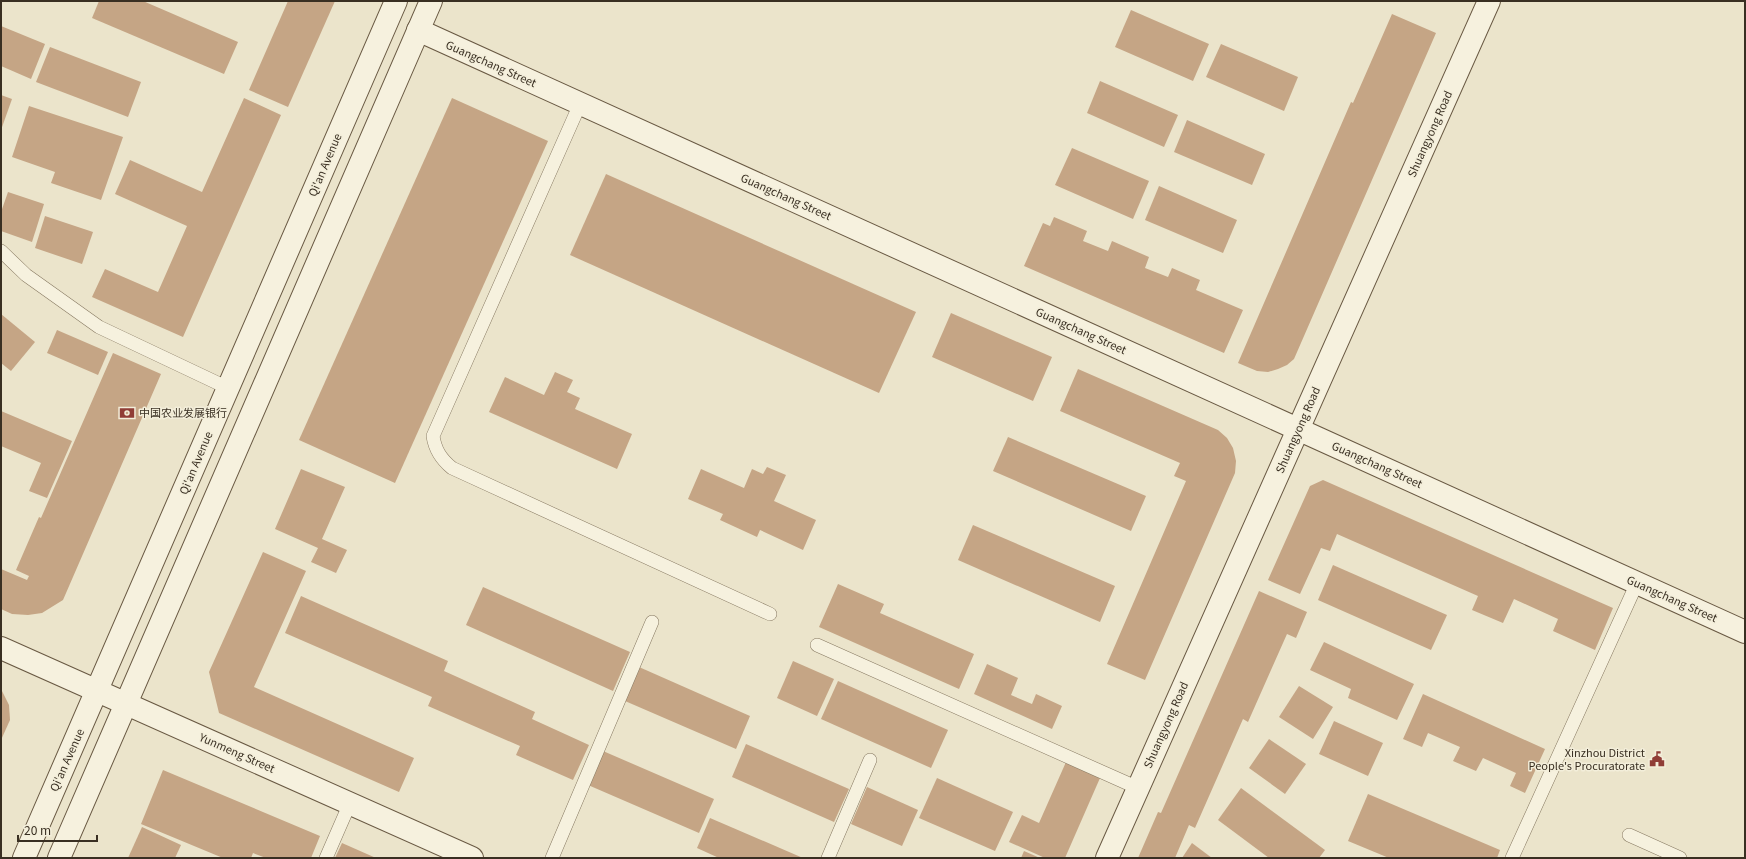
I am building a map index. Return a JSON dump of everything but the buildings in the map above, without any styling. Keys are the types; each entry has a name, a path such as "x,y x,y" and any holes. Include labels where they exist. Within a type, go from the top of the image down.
{"street":[{"name":"Qi'an Avenue","path":"24,858 396,1"},
{"path":"59,858 431,1"},
{"name":"Shuangyong Road","path":"1107,858 1489,1"},
{"name":"Guangchang Street","path":"418,30 1745,632"},
{"name":"Yunmeng Street","path":"1,648 472,858"}],"lane":[{"path":"580,104 433,436 434,446 444,462 452,468 770,614"},
{"path":"1,251 26,275 99,328 228,388"},
{"path":"1512,858 1637,583"},
{"path":"552,858 652,622"},
{"path":"817,644 1138,788"},
{"path":"828,858 870,760"},
{"path":"326,858 350,803"},
{"path":"1629,835 1680,858"}],"place":[{"name":"中国农业发展银行","path":"127,413"},
{"name":"Xinzhou District People's Procuratorate","path":"1657,759"}]}
